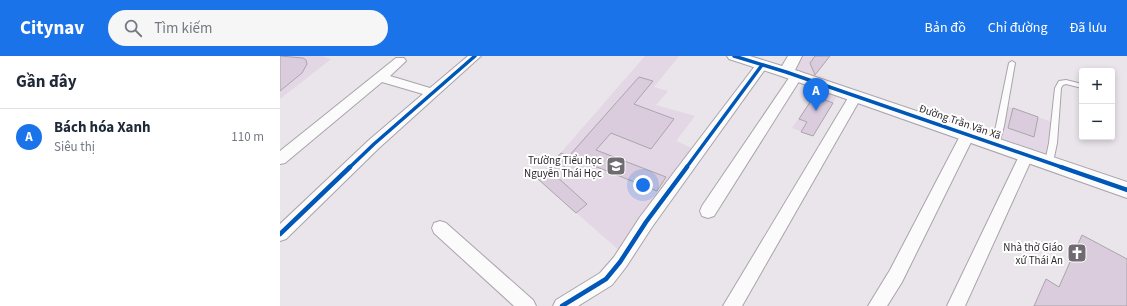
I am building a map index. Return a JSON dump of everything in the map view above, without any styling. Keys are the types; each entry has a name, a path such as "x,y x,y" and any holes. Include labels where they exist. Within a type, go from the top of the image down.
{"street":[{"path":"280,234 374,144 475,56"},
{"name":"Đường Trần Văn Xã","path":"734,56 791,73 1127,190"},
{"path":"708,211 791,73 796,56"},
{"path":"280,159 400,61"},
{"path":"562,306 606,279 620,262 646,222 762,65"},
{"path":"380,77 433,93"},
{"path":"732,306 856,96"},
{"path":"877,306 896,276 968,134"},
{"path":"956,306 1027,154"},
{"path":"440,228 527,306"}],"lane":[{"path":"995,144 1012,63"},
{"path":"1049,162 1053,143 1058,88 1060,83 1066,82 1079,85"}],"shaded area":[{"path":"280,56 321,56 331,59 280,99"},
{"name":"Trường Tiểu học Nguyễn Thái Học","path":"645,56 679,56 654,87 668,91 656,105 695,116 676,141 694,149 621,252 538,179"},
{"path":"802,56 829,57 814,77 794,70"},
{"path":"820,88 838,94 813,136 792,128"},
{"path":"1007,106 1052,122 1047,156 999,140"}],"building":[{"path":"280,56 303,58 306,60 307,64 302,73 280,91"},
{"path":"815,56 830,56 815,75 810,63"},
{"path":"639,77 653,81 634,104 674,119 651,149 611,133 596,150 666,177 657,191 569,156"},
{"path":"814,96 833,103 813,136 801,132 807,122 799,119"},
{"path":"1013,108 1038,117 1034,137 1008,128"},
{"path":"561,153 572,158 556,176 587,204 576,213 538,179"},
{"path":"1082,235 1127,259 1127,306 1034,306 1046,279 1059,287"}],"cycle path":[{"path":"280,234 374,144 475,56"},
{"path":"734,56 786,72 1127,190"},
{"path":"562,306 606,279 620,262 646,222 762,65"}],"place":[{"name":"Bách hóa Xanh","path":"816,111"},
{"name":"Trường Tiểu học Nguyễn Thái Học","path":"616,166"},
{"name":"Nhà thờ Giáo xứ Thái An","path":"1077,253"}]}
